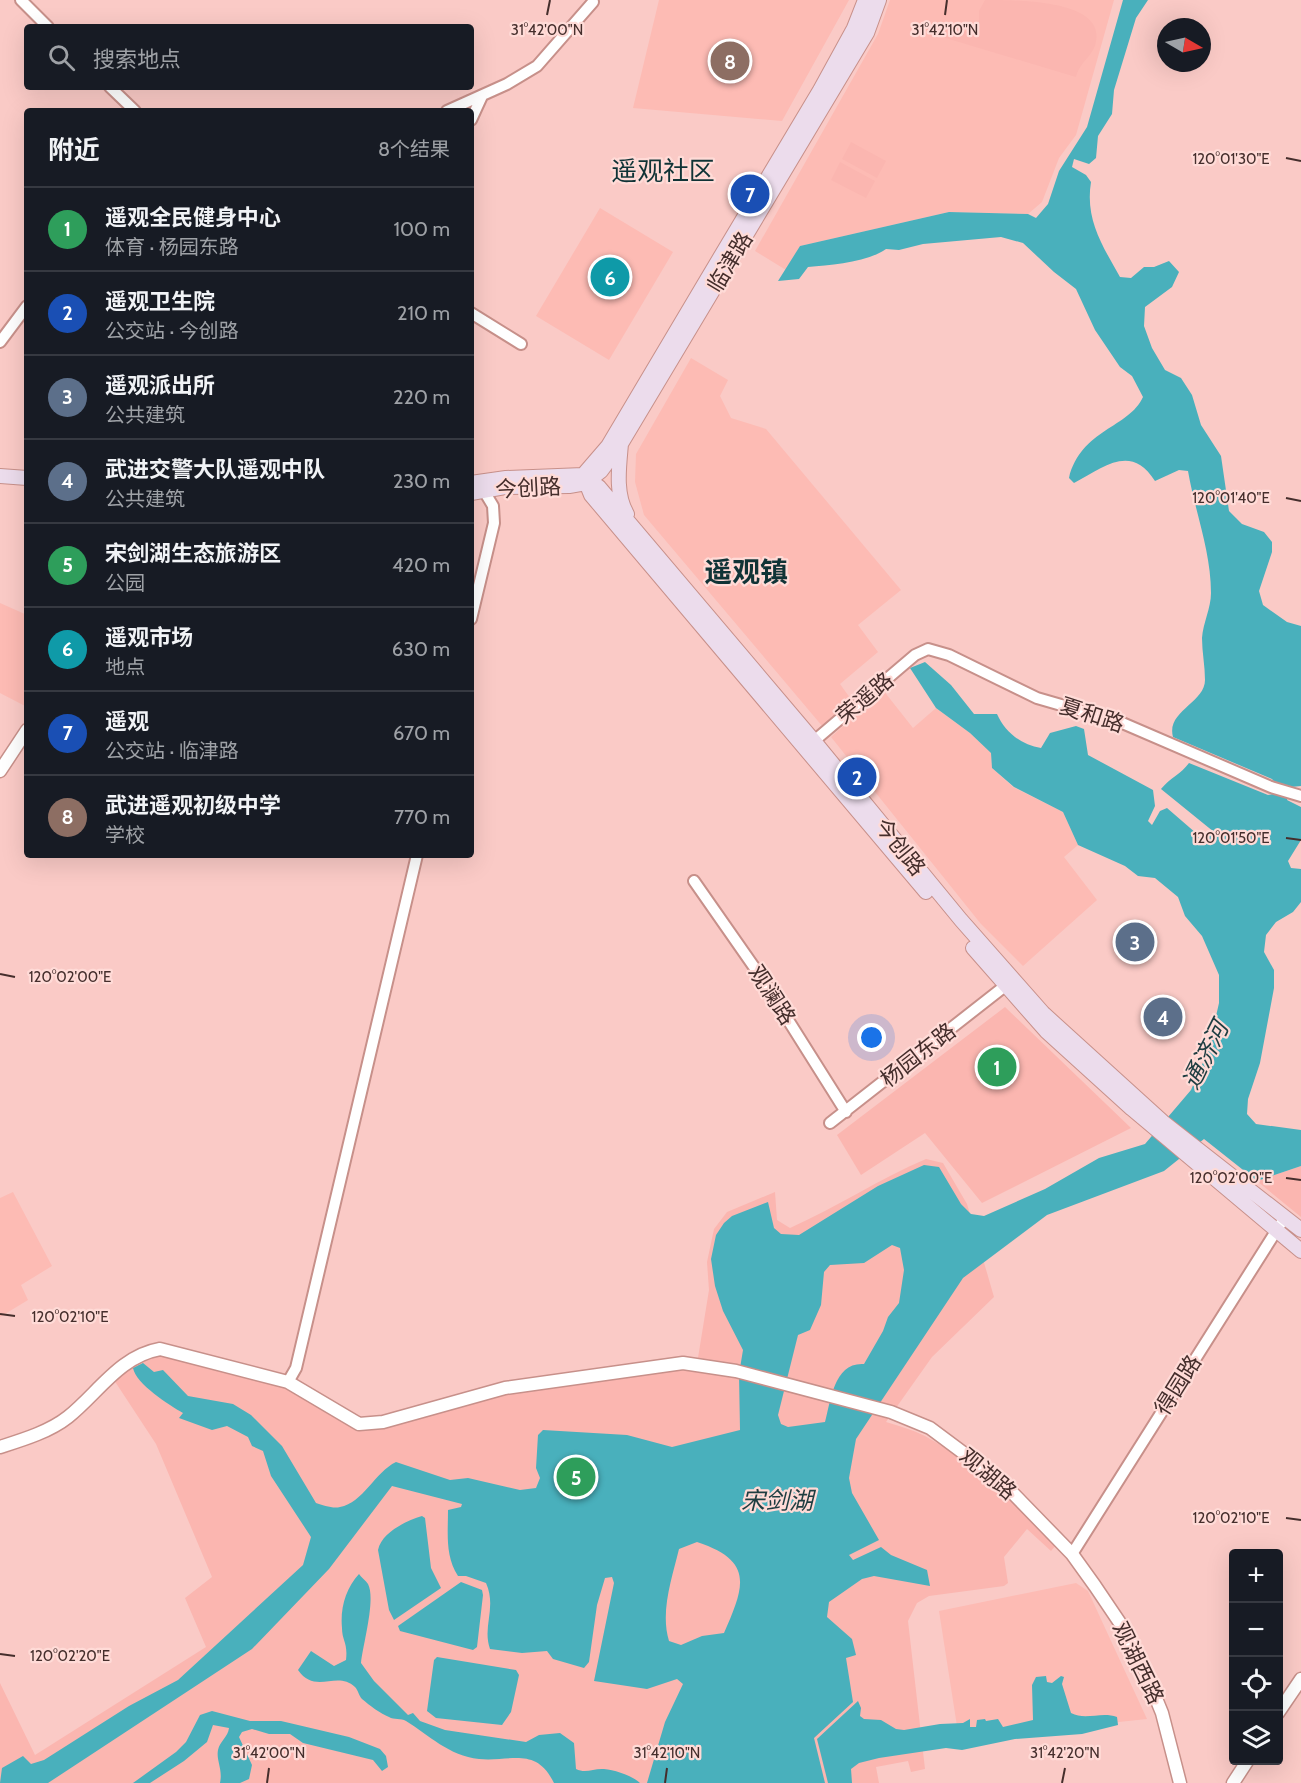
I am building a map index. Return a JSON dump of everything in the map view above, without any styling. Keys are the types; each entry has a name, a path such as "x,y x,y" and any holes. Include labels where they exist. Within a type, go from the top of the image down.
{"main road":[{"name":"临津路","path":"586,479 608,446 790,140 854,28 865,0"},
{"name":"临津路","path":"586,479 601,471 622,443 861,42 879,0"},
{"path":"622,443 618,467 621,496 623,507 636,528"},
{"path":"0,467 24,469"},
{"path":"0,476 24,478"},
{"name":"今创路","path":"474,483 506,478 586,479 636,528 961,920 1043,1013 1159,1126"},
{"name":"今创路","path":"477,492 505,487 569,486 586,479"},
{"name":"今创路","path":"586,479 591,495 1005,986 1046,1030 1159,1126"},
{"path":"1159,1126 1301,1230"},
{"path":"1193,1152 1301,1251"}],"street":[{"path":"21,0 45,24"},
{"path":"454,108 507,84 537,66 593,2"},
{"path":"113,90 132,108"},
{"path":"474,113 482,96"},
{"path":"0,342 24,310"},
{"path":"474,315 521,344"},
{"path":"474,606 494,523 493,506 477,492"},
{"name":"夏和路","path":"915,655 928,649 938,650 1037,698 1120,723 1270,787 1301,796"},
{"name":"荣遥路","path":"814,741 915,655"},
{"path":"0,771 24,735"},
{"path":"288,1382 296,1368 416,858"},
{"name":"观澜路","path":"694,881 761,977 846,1112"},
{"name":"杨园东路","path":"830,1123 1005,986"},
{"name":"得园路","path":"1072,1554 1285,1217"},
{"name":"观湖路","path":"0,1447 23,1440 67,1418 120,1367 147,1351 160,1349 288,1382 359,1424 370,1424 505,1388 683,1363 736,1371 891,1412 930,1428 1001,1482 1072,1554"},
{"name":"观湖西路","path":"1072,1554 1122,1626 1144,1669 1162,1713 1180,1783"},
{"path":"1279,1711 1301,1679"},
{"path":"1233,1783 1245,1765"}],"shaded area":[{"path":"659,0 849,0 782,121 633,108"},
{"path":"890,0 1114,0 1076,135 1059,158 1042,202 1028,214 949,212 800,246 786,270 755,251 878,34"},
{"path":"985,0 1037,2 1073,10 1087,17 1095,27 1096,41 1093,51 1076,77 929,33 932,22 979,35 979,11"},
{"path":"851,142 886,161 877,178 842,159"},
{"path":"840,162 875,181 866,198 831,180"},
{"path":"600,208 673,252 609,360 536,316"},
{"path":"691,358 728,380 720,396 731,418 766,429 901,590 858,625 878,652 840,684 853,702 823,727 644,515 635,482 636,454"},
{"path":"0,603 24,614 24,705 0,693"},
{"path":"883,690 913,728 936,708 970,733 991,753 992,768 1013,787 1063,812 1078,845 1064,857 1097,900 1023,966 981,924 831,737"},
{"path":"1005,1007 1131,1128 982,1203 925,1133 861,1175 837,1135"},
{"path":"926,1159 943,1163 967,1204 994,1297 932,1357 886,1422 925,1436 961,1459 1057,1544 1051,1551 1027,1529 1004,1557 1008,1583 1004,1586 929,1596 917,1603 908,1621 925,1769 911,1772 908,1761 876,1767 879,1783 0,1783 0,1683 35,1755 206,1647 185,1598 212,1577 156,1444 114,1380 146,1356 167,1355 288,1388 357,1430 505,1395 697,1364 709,1290 707,1262 714,1229 727,1212 775,1192 777,1220 790,1228"},
{"path":"1301,1166 1301,1217 1257,1181"},
{"path":"13,1192 52,1266 21,1285 28,1300 0,1317 0,1198"},
{"path":"1076,1583 1088,1591 1147,1719 959,1739 939,1611"}],"water":[{"name":"宋剑湖","path":"1123,0 1148,0 1136,18 1114,90 1112,114 1098,136 1096,158 1089,164 1074,159 1072,167 1086,175 1091,182 1090,208 1093,220 1101,243 1120,277 1131,278 1144,267 1154,267 1169,261 1179,272 1172,287 1145,307 1144,326 1152,348 1165,370 1181,378 1192,395 1201,425 1221,456 1229,511 1242,524 1264,532 1272,542 1272,552 1259,591 1263,605 1287,622 1301,626 1301,786 1291,787 1287,800 1301,807 1301,840 1288,861 1291,868 1301,869 1301,902 1293,912 1276,922 1266,935 1264,952 1274,970 1274,988 1260,1063 1248,1099 1247,1114 1256,1124 1301,1130 1301,1166 1257,1181 1204,1139 1164,1171 1047,1215 963,1278 856,1439 849,1478 852,1493 879,1540 849,1555 853,1560 881,1547 891,1555 927,1570 930,1586 874,1576 862,1579 829,1602 827,1617 852,1639 856,1655 846,1658 853,1702 814,1738 825,1783 647,1783 665,1722 683,1684 677,1679 647,1689 594,1681 614,1583 612,1577 605,1578 597,1605 589,1662 584,1668 553,1659 547,1651 522,1653 490,1649 488,1632 490,1601 486,1583 466,1576 458,1576 449,1552 448,1510 461,1507 462,1504 392,1486 329,1569 252,1649 48,1783 0,1783 2,1768 23,1756 31,1764 44,1760 129,1706 178,1680 303,1565 311,1537 271,1476 263,1451 252,1446 248,1437 227,1426 212,1430 179,1418 183,1413 146,1387 133,1368 143,1363 154,1372 163,1370 188,1396 233,1404 251,1415 282,1446 316,1503 322,1505 337,1507 356,1500 396,1462 450,1480 468,1478 520,1490 536,1488 540,1478 536,1468 538,1435 543,1430 627,1435 672,1447 740,1430 739,1374 743,1350 723,1311 715,1286 711,1259 716,1235 732,1216 768,1202 774,1228 781,1234 799,1235 878,1186 924,1165 939,1167 961,1204 971,1214 984,1216 1045,1189 1099,1158 1145,1144 1191,1090 1208,1051 1219,1003 1219,975 1202,936 1185,916 1178,897 1155,878 1138,876 1125,866 1078,845 1063,812 1014,787 992,768 991,753 970,733 936,708 910,668 925,662 951,685 974,714 997,714 1014,737 1027,744 1041,748 1050,733 1076,726 1084,729 1088,755 1153,790 1155,806 1148,821 1152,825 1160,811 1167,808 1204,840 1214,832 1161,789 1189,763 1268,795 1273,794 1277,785 1272,779 1173,737 1172,728 1175,720 1203,688 1205,675 1202,638 1211,593 1206,547 1188,471 1179,470 1155,481 1146,470 1136,463 1127,461 1106,465 1074,483 1069,478 1075,462 1084,449 1094,439 1127,416 1143,397 1132,376 1120,367 1095,330 1076,289 1023,243 1001,237 923,244 899,250 886,249 860,260 808,267 799,279 778,281 800,246 949,212 1028,214 1036,218 1048,204 1059,171 1087,127","holes":["892,1245 900,1248 904,1270 899,1303 888,1317 883,1331 864,1364 854,1365 840,1376 832,1393 825,1422 788,1427 781,1424 778,1415 798,1335 810,1330 821,1305 824,1272 830,1265 864,1263","697,1542 716,1549 728,1558 736,1567 740,1577 740,1589 724,1633 702,1636 681,1645 669,1641 666,1607 679,1549"]},
{"path":"422,1516 425,1518 431,1568 441,1588 394,1620 389,1610 378,1550 389,1533 402,1524"},
{"path":"359,1574 368,1584 371,1600 361,1663 374,1681 408,1715 413,1713 420,1721 445,1730 526,1742 539,1735 560,1733 574,1743 576,1769 613,1771 640,1783 554,1783 547,1771 531,1760 522,1758 479,1759 458,1754 406,1721 391,1718 379,1712 362,1699 355,1687 348,1682 319,1682 305,1677 298,1670 311,1651 334,1666 346,1660 342,1628 343,1606 347,1592"},
{"path":"461,1582 482,1590 477,1647 473,1650 400,1631 398,1626"},
{"path":"437,1657 516,1670 519,1675 511,1712 502,1725 436,1718 427,1711 434,1660"},
{"path":"1046,1676 1047,1682 1052,1683 1061,1676 1064,1677 1062,1684 1071,1713 1082,1716 1111,1715 1117,1717 1118,1725 1082,1734 1015,1739 962,1750 946,1748 879,1758 859,1763 851,1769 852,1783 828,1783 817,1739 858,1701 861,1708 860,1716 864,1719 881,1720 896,1729 963,1723 970,1719 970,1727 976,1727 977,1720 998,1719 1003,1727 1033,1720 1032,1685 1036,1677"},
{"path":"212,1711 250,1721 281,1721 349,1737 380,1749 386,1756 388,1767 382,1771 373,1760 303,1743 290,1734 269,1734 252,1729 242,1732 239,1737 252,1765 249,1779 240,1783 220,1783 218,1750 229,1728 213,1725 207,1742 184,1761 150,1783 133,1783 176,1752 186,1742 200,1715"}],"place":[{"name":"武进遥观初级中学","path":"730,61"},
{"name":"遥观","path":"750,194"},
{"name":"遥观市场","path":"610,277"},
{"name":"遥观卫生院","path":"857,777"},
{"name":"遥观派出所","path":"1135,942"},
{"name":"武进交警大队遥观中队","path":"1163,1017"},
{"name":"遥观全民健身中心","path":"997,1067"},
{"name":"宋剑湖生态旅游区","path":"576,1477"}],"district":[{"name":"遥观社区","path":"663,171"},
{"name":"遥观镇","path":"746,572"}],"water label":[{"name":"通济河","path":"1205,1055"}]}
